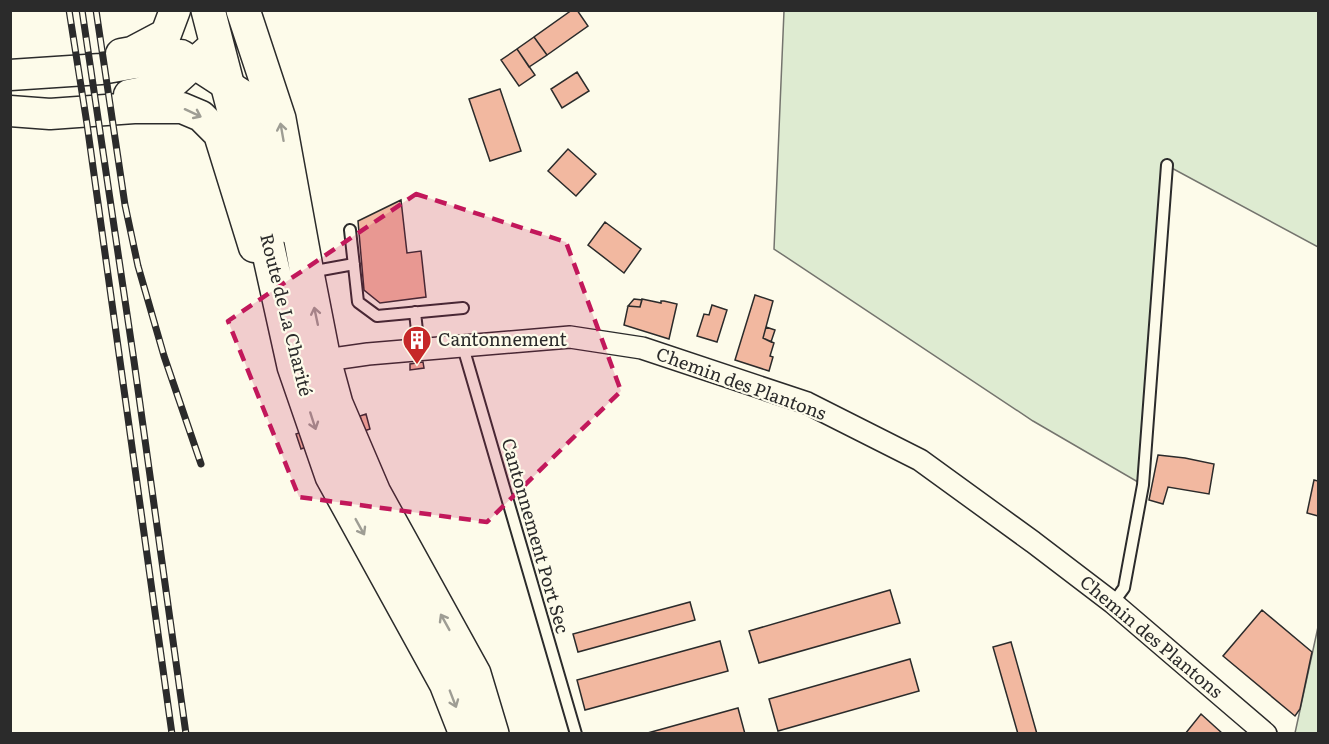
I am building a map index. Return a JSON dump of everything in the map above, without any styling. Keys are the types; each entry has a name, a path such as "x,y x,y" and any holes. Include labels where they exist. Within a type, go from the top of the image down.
{"main road":[{"path":"10,75 132,52 166,34 175,10"},
{"name":"Route de La Charité","path":"208,10 205,54 227,85 257,199 309,363 332,476 446,683 466,734"},
{"path":"10,110 105,101 168,87 205,54 224,10"},
{"name":"Route de La Charité","path":"243,10 279,118 307,273 309,363 336,404 374,493 474,674 492,734"},
{"path":"10,75 101,69 181,55 205,54"},
{"path":"227,85 241,94 307,273"},
{"path":"10,110 50,114 134,108 182,108 201,116 219,134 256,252 309,363"}],"street":[{"name":"Chemin des Plantons","path":"309,363 368,354 570,337 642,348 807,404 920,460 1113,603 1266,734"}],"lane":[{"path":"1113,603 1124,588 1143,485 1167,165"},
{"path":"350,230 358,302 377,316 463,308"},
{"path":"307,273 354,264"},
{"path":"415,312 419,350"},
{"name":"Cantonnement Port Sec","path":"463,347 576,734"}],"highlighted area":[{"path":"416,194 566,242 621,391 487,522 299,497 228,321"}],"green space":[{"path":"784,11 1318,11 1318,247 1168,166 1143,485 1033,421 774,249"},
{"path":"1318,627 1318,733 1295,733"}],"building":[{"path":"572,10 577,10 588,26 547,55 534,37"},
{"path":"534,37 547,55 529,67 517,49"},
{"path":"517,49 535,75 519,86 501,60"},
{"path":"577,72 589,91 562,108 551,89"},
{"path":"500,89 521,151 490,161 469,99"},
{"path":"568,149 596,174 576,196 548,171"},
{"path":"401,200 407,253 421,251 426,297 380,303 364,290 358,221"},
{"path":"605,222 641,249 624,273 588,245"},
{"path":"755,295 773,301 763,338 774,343 769,371 735,360"},
{"path":"634,299 642,300 640,307 628,306"},
{"path":"642,299 677,304 669,339 624,325 628,306 640,307"},
{"path":"712,305 727,310 717,342 697,336 704,314 709,315"},
{"path":"766,327 775,330 771,342 763,338"},
{"name":"Cantonnement","path":"423,362 424,368 410,370 410,364"},
{"path":"366,414 370,429 364,431 360,416"},
{"path":"302,432 306,447 301,449 296,434"},
{"path":"1158,455 1214,464 1209,494 1168,487 1163,504 1149,500"},
{"path":"1314,480 1318,481 1318,516 1307,513"},
{"path":"890,590 900,623 759,663 749,631"},
{"path":"690,602 695,620 578,652 573,634"},
{"path":"1262,610 1312,652 1300,709 1295,716 1223,656"},
{"path":"720,641 728,671 585,710 577,680"},
{"path":"1011,642 1037,734 1018,734 993,647"},
{"path":"910,659 919,691 778,731 769,699"},
{"path":"738,708 745,734 644,734"},
{"path":"1201,714 1223,734 1185,734"}],"railway":[{"path":"69,10 172,734"},
{"path":"82,10 186,734"},
{"path":"96,10 125,205 138,266 164,356 201,464"}],"place":[{"name":"Cantonnement","path":"417,366"}]}
